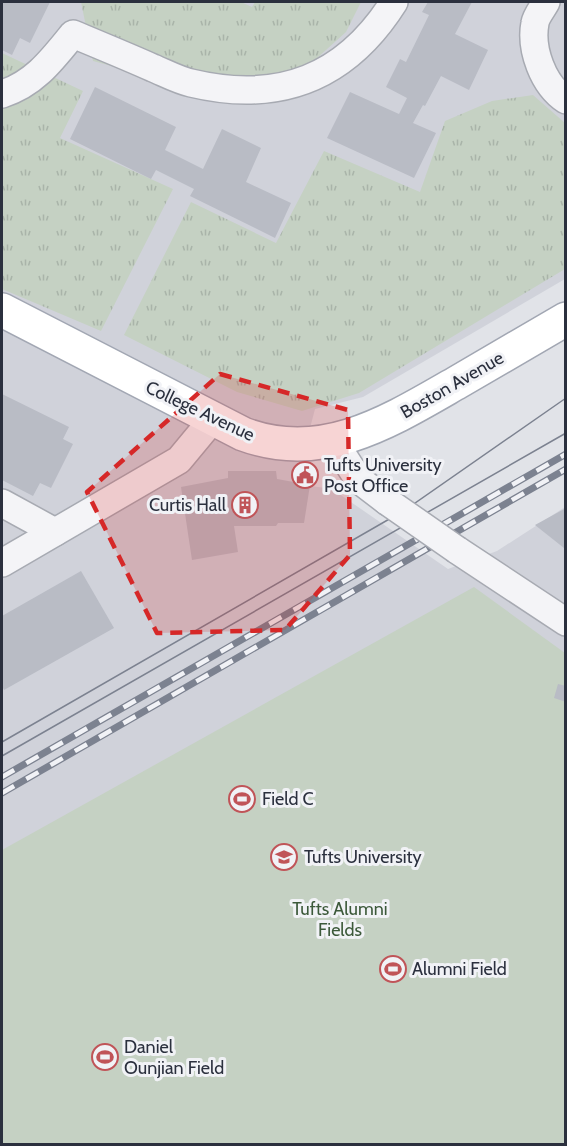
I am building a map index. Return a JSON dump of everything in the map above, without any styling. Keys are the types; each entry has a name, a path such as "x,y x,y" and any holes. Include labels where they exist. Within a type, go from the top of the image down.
{"main road":[{"name":"College Avenue","path":"2,310 243,434 275,443 333,440"},
{"name":"Boston Avenue","path":"333,440 357,435 389,422 566,319"}],"street":[{"path":"2,94 20,89 42,71 73,34 188,83 222,89 257,90 294,85 322,73 364,43 394,2"},
{"path":"546,2 534,21 537,59 554,90 566,100"},
{"path":"2,563 179,460 213,419"},
{"path":"333,440 358,479 457,550 566,622"},
{"path":"2,503 55,532"}],"highlighted area":[{"path":"220,374 348,410 350,555 285,630 157,633 87,492"}],"shaded area":[{"name":"Tufts University","path":"2,2 565,2 565,279 363,397 315,409 310,428 311,486 332,489 448,569 497,551 565,507 565,1144 2,1144"}],"green space":[{"path":"81,2 241,2 252,7 255,2 361,2 346,32 316,59 288,74 219,95 93,61"},
{"path":"2,53 83,91 60,138 173,189 101,331 2,289"},
{"path":"533,95 565,123 565,269 359,393 302,411 237,392 124,335 191,202 276,243 324,151 420,192 445,121 492,101"},
{"name":"Tufts Alumni Fields","path":"474,587 565,653 565,1144 2,1144 2,850"}],"building":[{"path":"2,2 50,2 30,43 20,38 12,55 2,50"},
{"path":"428,2 472,2 455,34 488,50 469,90 441,76 425,106 423,105 413,123 436,133 414,178 327,138 350,92 399,114 407,98 386,87 400,59 406,62 429,15 422,12"},
{"path":"95,87 176,127 165,150 203,169 222,129 261,148 246,182 291,203 275,238 190,196 194,189 156,170 151,179 70,139"},
{"path":"2,394 69,427 63,439 73,444 51,488 40,483 33,496 2,480"},
{"name":"Curtis Hall","path":"228,471 276,471 277,479 310,485 304,523 234,526 238,552 192,560 181,487 228,478"},
{"path":"566,508 566,547 564,548 535,525"},
{"path":"81,571 114,628 4,690 2,686 2,616"},
{"path":"558,684 566,686 566,702 554,698"}],"tram line":[{"path":"2,742 405,510 566,398"},
{"path":"2,756 566,433"}],"railway":[{"path":"2,777 566,454"},
{"path":"2,793 566,469"}],"place":[{"name":"Tufts University Post Office","path":"305,475"},
{"name":"Curtis Hall","path":"245,505"},
{"name":"Field C","path":"242,799"},
{"name":"Tufts University","path":"284,857"},
{"name":"Alumni Field","path":"393,969"},
{"name":"Daniel Ounjian Field","path":"105,1057"}]}
